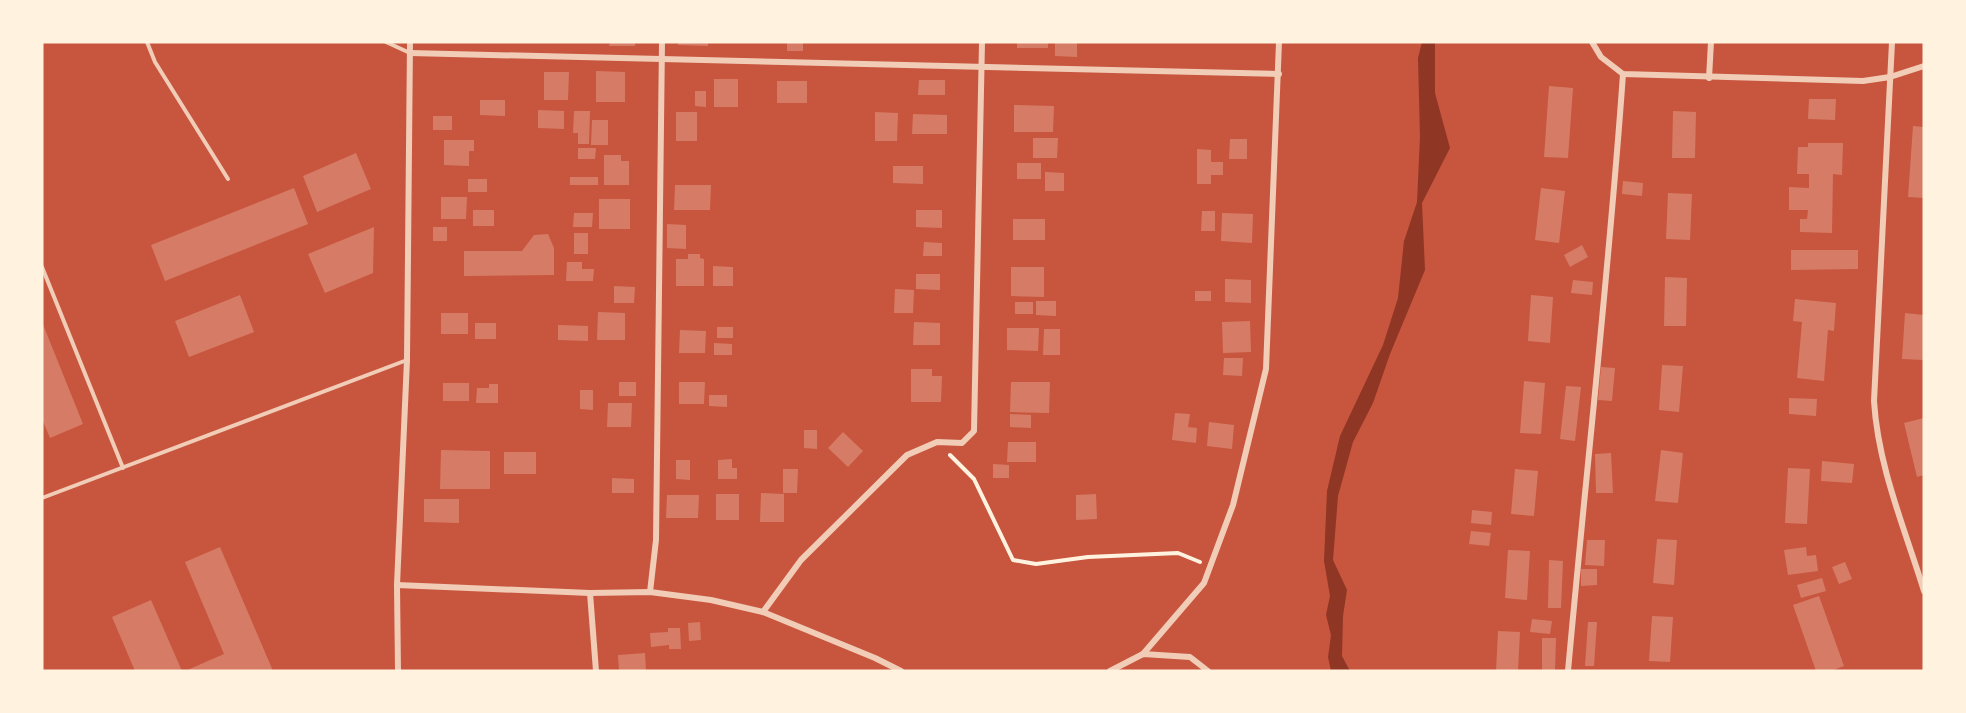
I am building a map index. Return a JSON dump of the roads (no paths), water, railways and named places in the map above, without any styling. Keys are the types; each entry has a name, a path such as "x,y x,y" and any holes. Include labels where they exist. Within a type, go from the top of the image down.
{"street":[{"path":"398,671 397,585 407,360 410,42"},
{"path":"650,592 656,540 662,42"},
{"path":"763,612 801,560 907,455 937,442 962,442 974,431 982,42"},
{"path":"1110,671 1143,654 1203,583 1233,505 1266,369 1279,42"},
{"path":"1592,42 1602,57 1623,74 1833,81 1890,77 1924,66"},
{"path":"1709,78 1711,42"},
{"path":"1892,42 1874,401 1876,434 1924,591"},
{"path":"410,53 1279,74"},
{"path":"1568,671 1589,436 1614,198 1623,74"},
{"path":"397,585 590,593 650,592 711,600 763,612 901,671"},
{"path":"590,593 596,671"},
{"path":"1143,654 1190,657 1208,671"}],"lane":[{"path":"147,42 155,62 228,179"},
{"path":"386,42 410,53"},
{"path":"42,267 123,468"},
{"path":"42,498 407,360"}]}
